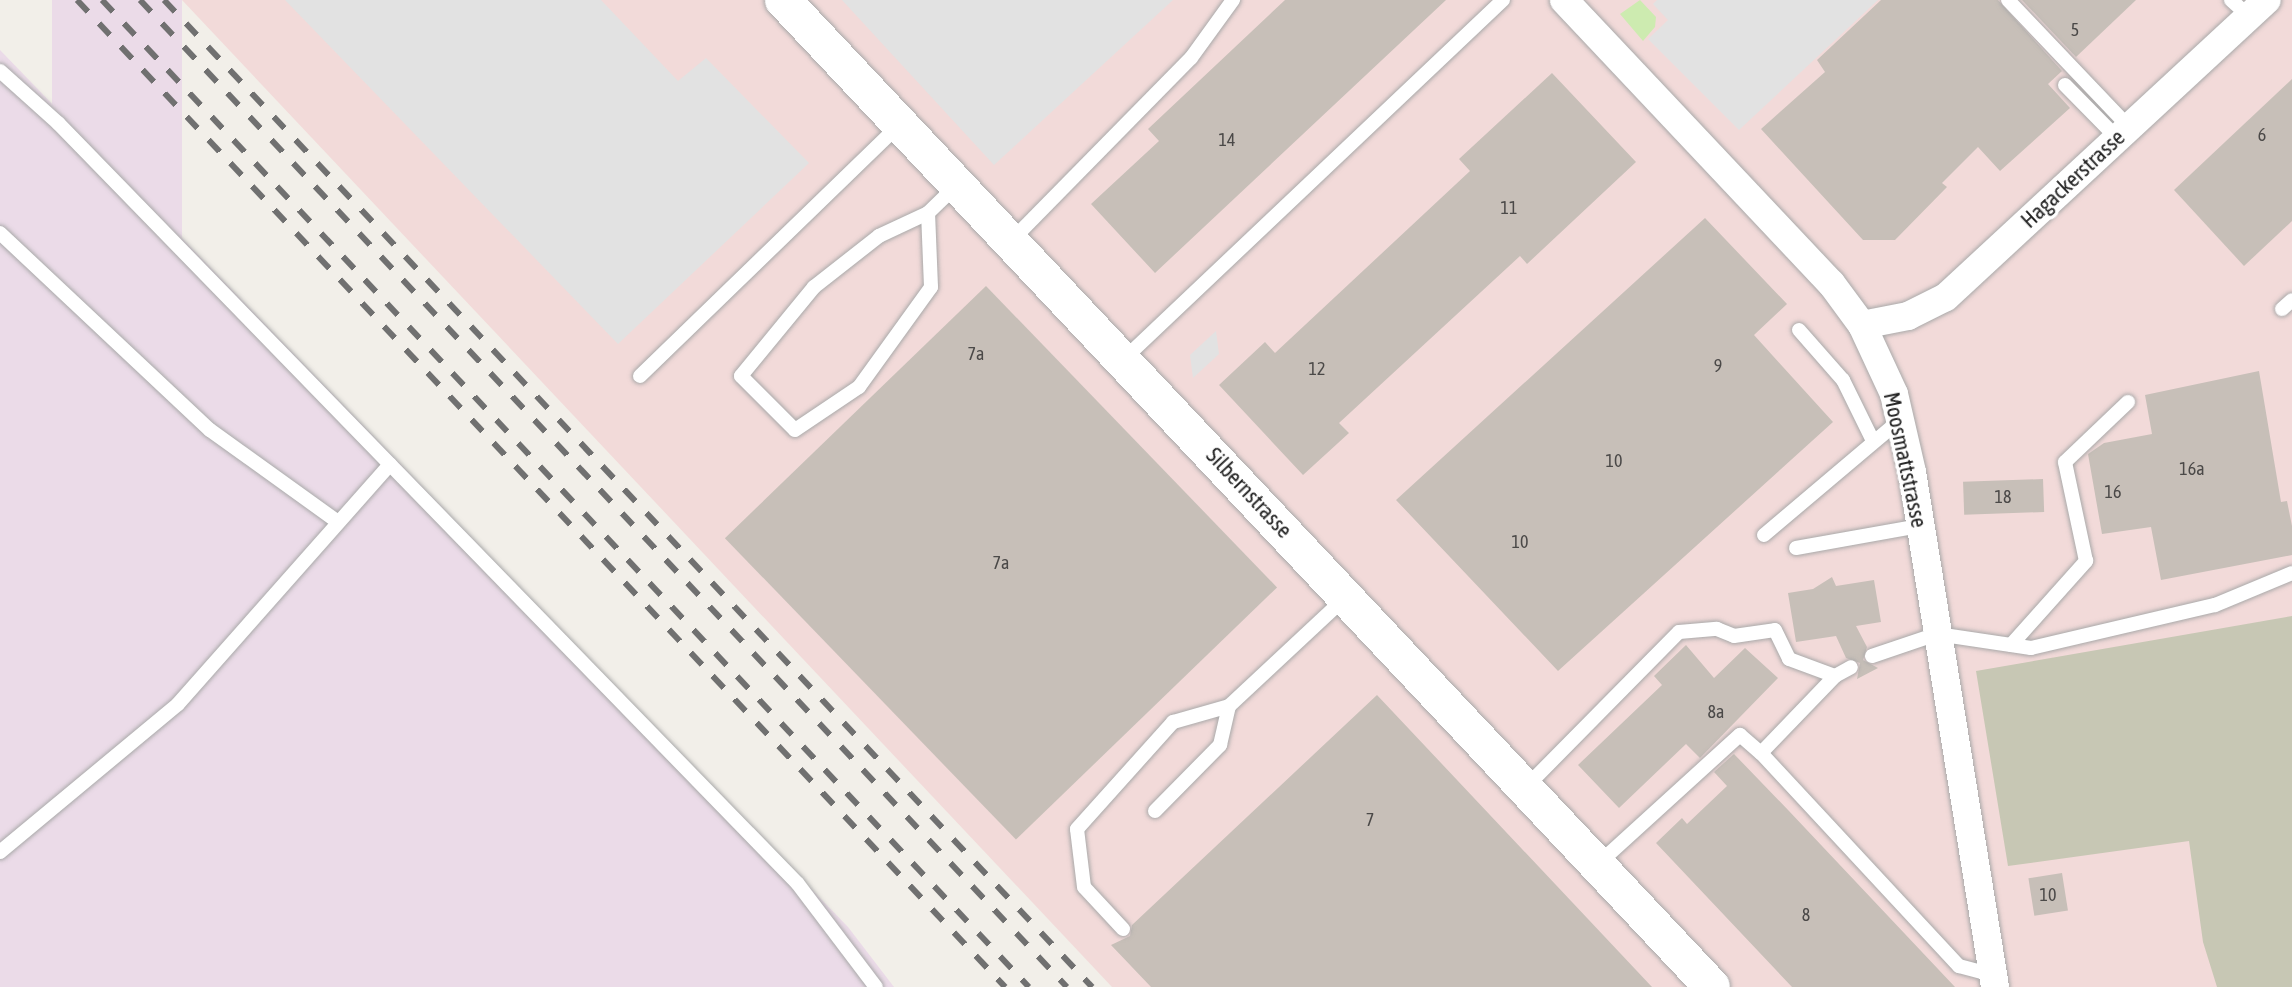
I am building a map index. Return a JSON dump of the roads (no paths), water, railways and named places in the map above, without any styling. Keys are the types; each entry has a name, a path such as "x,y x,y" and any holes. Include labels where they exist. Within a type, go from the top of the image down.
{"street":[{"name":"Silbernstrasse","path":"783,0 898,126 1124,360 1712,987"},
{"name":"Moosmattstrasse","path":"1564,0 1831,283 1862,325 1900,420 1994,981"},
{"name":"Hagackerstrasse","path":"1862,325 1908,316 1946,297 2123,133 2249,5"}],"lane":[{"path":"1010,242 1191,58 1233,0"},
{"path":"1124,360 1503,0"},
{"path":"2008,0 2123,133"},
{"path":"0,71 58,123 798,884 876,987"},
{"path":"2065,85 2123,133"},
{"path":"640,376 898,126"},
{"path":"928,213 931,287 859,387 795,430 741,376 814,287 879,236 928,213 956,186"},
{"path":"0,233 210,430 338,522"},
{"path":"1799,330 1843,380 1873,441"},
{"path":"2011,645 2086,561 2065,462 2128,402"},
{"path":"1764,535 1900,420"},
{"path":"0,852 178,704 390,464"},
{"path":"1796,548 1920,526"},
{"path":"1872,656 1937,634 2031,648 2215,605 2292,573"},
{"path":"1123,929 1084,887 1077,829 1173,722 1229,706 1346,597"},
{"path":"1525,788 1679,632 1717,629 1734,636 1775,630 1789,659 1835,676"},
{"path":"1761,753 1835,676 1851,667"},
{"path":"1155,811 1220,745 1229,706"},
{"path":"1597,864 1740,735 1761,753 1959,966 1994,981"}],"railway":[{"path":"77,0 1005,987"},
{"path":"102,0 1029,987"},
{"path":"140,0 1067,987"},
{"path":"164,0 1092,987"}]}
